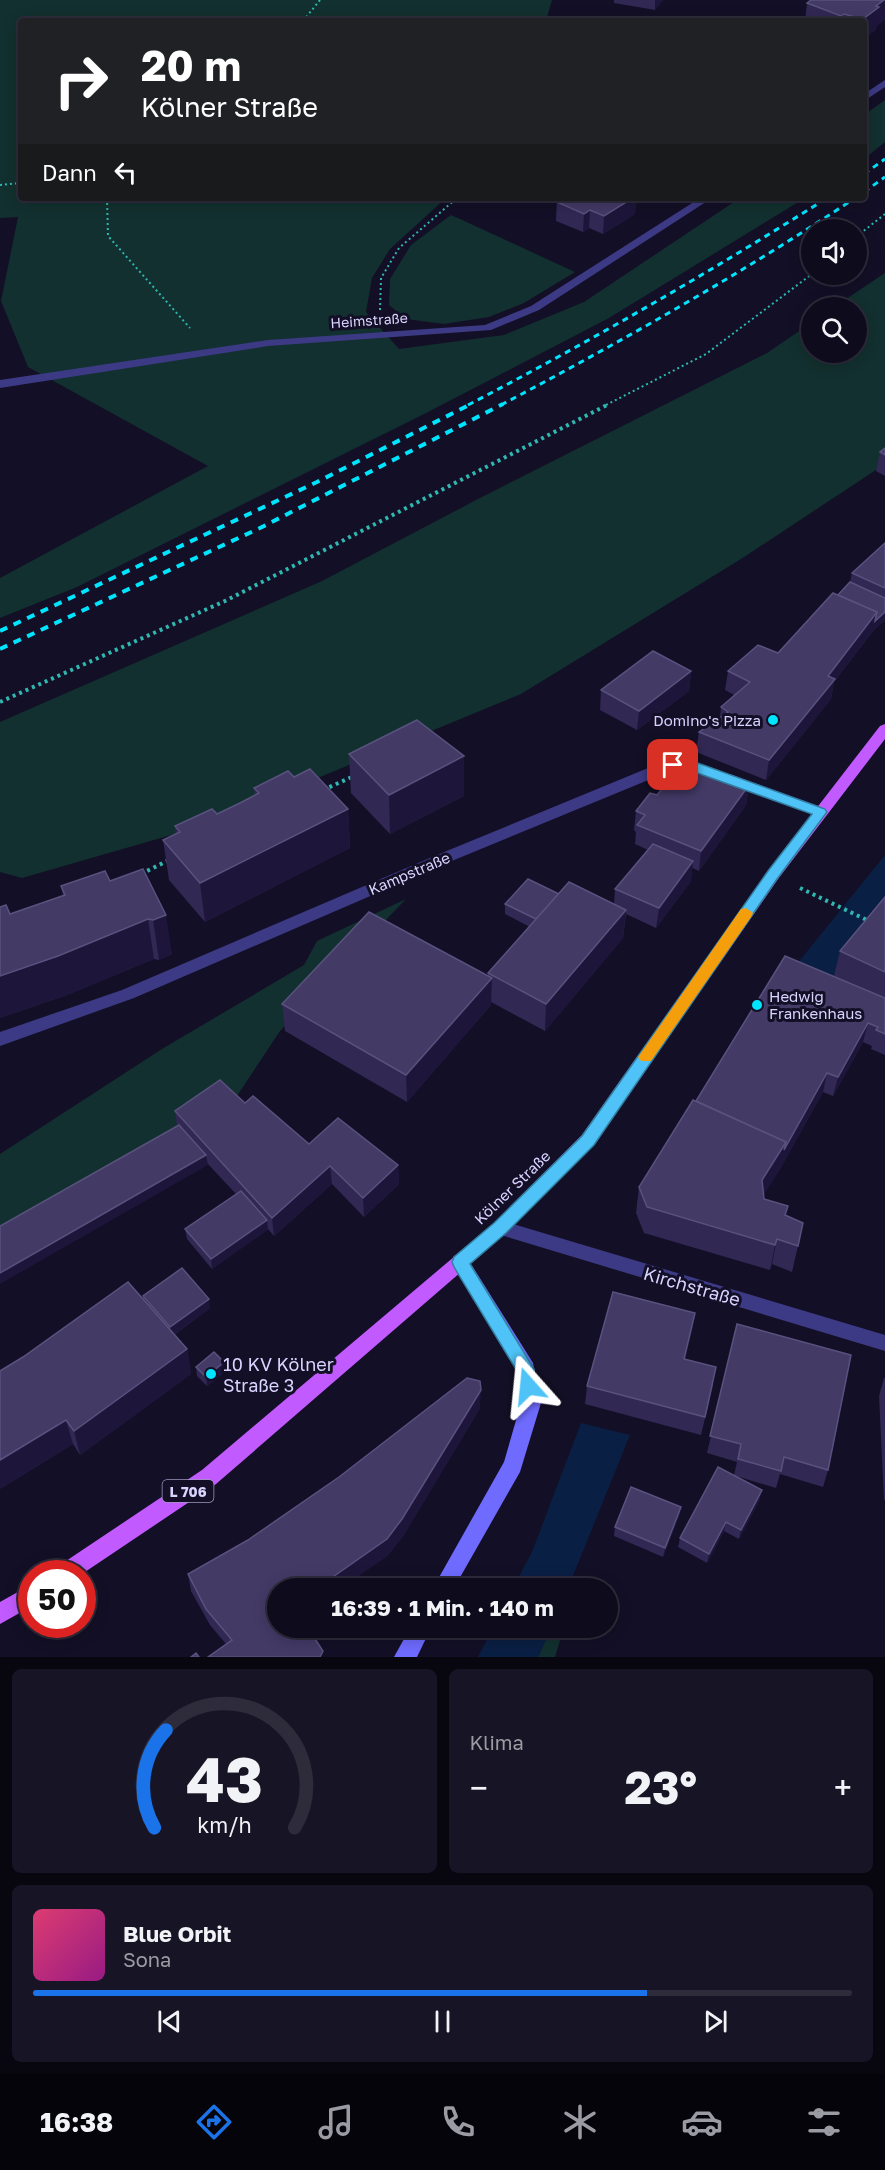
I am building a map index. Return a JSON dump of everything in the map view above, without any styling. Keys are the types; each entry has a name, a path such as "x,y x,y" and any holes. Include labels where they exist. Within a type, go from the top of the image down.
{"main road":[{"name":"Kölner Straße","path":"85,1560 209,1477 500,1228 588,1140 772,875 885,729"},
{"path":"449,1578 513,1465 531,1403 526,1369 460,1262"},
{"path":"0,1614 18,1603"},
{"path":"405,1657 416,1638"}],"street":[{"path":"867,96 885,83"},
{"name":"Heimstraße","path":"0,384 268,343 487,328 535,308 702,201"},
{"name":"Kampstraße","path":"0,1039 128,994 436,861 673,765 690,765 820,812"},
{"name":"Kirchstraße","path":"500,1228 885,1343"}],"path":[{"path":"305,18 320,0"},
{"path":"0,185 18,183"},
{"path":"107,201 108,236 193,332 202,353"},
{"path":"397,333 381,322 381,278 399,248 454,201"},
{"path":"867,228 885,214"},
{"path":"0,702 225,600 706,354 801,282"},
{"path":"321,791 354,776"},
{"path":"137,876 179,855"},
{"path":"829,902 880,926"}],"green space":[{"path":"0,0 552,0 547,18 18,18 18,201 443,201 390,249 372,278 366,312 399,349 504,335 584,302 736,201 800,201 609,318 428,412 77,587 0,618 0,578 208,466 28,367 1,301 18,217 0,218"},
{"path":"885,100 885,142 867,157 867,113"},
{"path":"451,215 575,272 524,303 489,317 444,324 406,319 389,305 390,279 411,245"},
{"path":"885,273 885,464 741,559 521,694 199,827 22,878 0,872 0,722 322,581 478,499 767,353 801,330 801,363 867,363 867,297 849,297"},
{"path":"406,899 280,1031 229,1108 0,1237 0,1154 162,1049 304,965 317,941"},
{"path":"547,1638 561,1638 555,1657 538,1657"}],"water":[{"path":"885,855 885,920 833,984 788,975"},
{"path":"581,1423 630,1435 572,1578 518,1578 532,1552"},
{"path":"488,1638 547,1638 538,1657 478,1657"}],"building":[{"path":"811,0 884,0 864,18 844,14 841,16 807,3"},
{"path":"628,201 604,216 590,210 584,214 557,202"},
{"path":"885,543 885,588 852,573"},
{"path":"850,582 885,598 885,612 875,621 877,612 838,595"},
{"path":"833,593 877,612 828,676 835,679 769,760 699,732 728,712 721,707 750,682 728,671 758,645 778,653"},
{"path":"653,651 691,671 639,711 601,690"},
{"path":"417,720 464,756 389,795 349,754"},
{"path":"686,759 749,785 701,851 637,825 645,815 636,811 650,793 657,795"},
{"path":"310,769 348,809 200,883 163,840 180,832 175,826 212,809 217,814 240,803 259,793 254,788 288,771 294,777"},
{"path":"653,844 693,861 659,908 615,889"},
{"path":"143,869 166,915 153,920 148,919 58,956 0,976 0,907 6,905 10,914 65,895 61,886 105,871 110,881"},
{"path":"528,879 559,894 536,919 505,904"},
{"path":"569,882 626,910 546,1004 488,973"},
{"path":"885,897 885,972 840,951"},
{"path":"369,912 492,978 406,1075 282,1004"},
{"path":"785,956 885,998 885,1034 876,1030 878,1027 868,1023 838,1077 827,1073 784,1150 786,1142 696,1101"},
{"path":"220,1080 245,1103 253,1096 309,1144 338,1118 398,1165 363,1198 330,1166 272,1218 175,1111"},
{"path":"693,1100 786,1142 762,1180 764,1199 788,1206 785,1215 803,1223 798,1246 777,1239 775,1245 647,1207 639,1187"},
{"path":"179,1125 206,1155 0,1273 0,1226"},
{"path":"241,1191 267,1220 211,1259 185,1229"},
{"path":"182,1268 209,1299 170,1327 143,1296"},
{"path":"128,1282 187,1349 74,1431 66,1420 0,1460 0,1371"},
{"path":"613,1292 695,1313 684,1359 716,1367 705,1417 587,1386"},
{"path":"737,1324 851,1355 828,1470 784,1457 781,1471 738,1459 741,1444 710,1436"},
{"path":"214,1352 224,1362 206,1377 196,1367"},
{"path":"467,1378 480,1381 481,1390 402,1519 387,1539 331,1578 267,1578 267,1638 315,1638 323,1651 320,1657 208,1657 232,1640 206,1609 188,1574 248,1540 339,1477"},
{"path":"718,1467 762,1490 741,1530 726,1522 709,1554 680,1538"},
{"path":"631,1487 681,1507 665,1548 615,1527"}],"railway":[{"path":"867,172 885,159"},
{"path":"867,190 885,177"},
{"path":"468,405 650,305 822,201"},
{"path":"501,405 681,306 850,201"},
{"path":"0,631 317,482 471,404"},
{"path":"0,649 260,528 503,404"}],"slow traffic":[{"path":"646,1057 746,913"}],"place":[{"name":"Domino's Pizza","path":"773,720"},
{"name":"Hedwig Frankenhaus","path":"757,1005"},
{"name":"10 KV Kölner Straße 3","path":"211,1374"}],"route":[{"path":"528,1386 526,1369 460,1262 500,1228 588,1140 772,875 820,812 690,765 673,765"}]}
